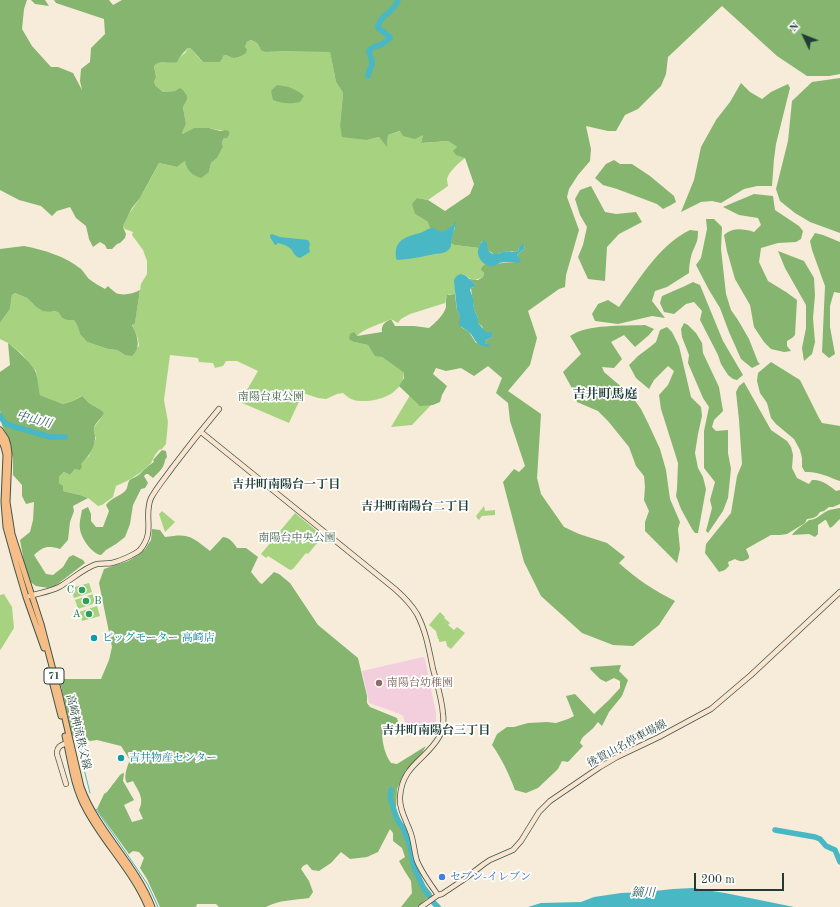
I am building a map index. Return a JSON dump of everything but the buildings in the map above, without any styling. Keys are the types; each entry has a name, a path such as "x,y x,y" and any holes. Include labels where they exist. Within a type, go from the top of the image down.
{"main road":[{"name":"高崎神流秩父線","path":"0,430 6,439 9,454 7,502 10,526 81,787 99,823 136,875 149,898 152,907"},
{"name":"高崎神流秩父線","path":"0,438 6,455 4,502 6,527 16,563 29,596"},
{"name":"高崎神流秩父線","path":"68,742 76,786 85,808 140,889 148,907"}],"street":[{"path":"29,596 58,588 97,564 112,563 138,552 147,539 149,531 148,509 150,500 155,490 219,409"},
{"path":"201,432 395,589 416,613 424,629 439,694 443,715 442,732 430,750 413,765 405,776 400,797 401,808 411,832 417,860 438,895"},
{"name":"後賀山名停車場線","path":"421,907 463,880 484,864 513,850 521,841 539,812 550,801 566,790 617,757 659,737 711,709 840,592"},
{"path":"66,784 57,750 59,747 68,742"}],"shaded area":[{"path":"423,657 425,659 436,713 436,722 407,729 403,716 369,703 362,671"}],"green space":[{"path":"0,0 27,0 24,9 22,29 32,46 51,67 58,67 73,73 82,90 80,81 81,69 90,62 91,48 105,34 104,19 56,3 54,0 109,0 113,5 122,0 840,0 840,74 829,76 807,76 777,56 722,6 668,57 666,74 661,86 638,109 625,115 616,131 608,131 586,126 591,149 590,161 569,189 567,197 579,230 566,275 565,287 559,289 528,311 537,338 530,365 508,391 541,414 537,478 541,494 564,527 579,534 607,543 625,557 619,563 625,569 660,593 675,601 659,625 633,646 613,645 582,633 541,596 524,562 503,482 514,469 519,472 525,466 510,421 508,403 496,393 502,378 488,366 474,376 461,368 446,371 436,368 433,374 447,386 440,402 433,405 420,406 399,386 404,378 404,373 382,357 375,356 368,345 354,342 349,339 350,334 354,332 357,336 382,332 382,327 384,324 391,319 395,326 429,328 443,313 446,307 447,295 455,294 461,327 469,332 476,343 489,345 485,343 485,341 492,337 484,331 482,326 478,323 471,288 474,287 475,284 469,279 478,280 483,277 484,273 480,269 485,264 491,265 520,262 517,255 524,249 525,246 523,245 519,247 518,251 494,254 487,250 482,241 479,248 455,245 451,243 455,227 453,224 444,231 436,231 430,228 428,222 415,214 412,204 417,198 428,200 445,211 470,194 474,184 465,158 456,155 453,151 457,147 448,141 421,143 423,135 415,139 403,136 400,131 388,135 387,147 379,137 367,140 342,137 340,125 343,93 336,82 330,52 265,52 261,50 257,43 251,40 247,42 245,47 247,50 243,55 234,58 226,55 223,56 220,62 203,62 192,49 188,48 180,56 177,62 160,62 154,66 156,77 154,82 163,92 175,91 180,88 187,96 187,100 183,107 186,124 182,133 183,134 194,128 209,128 220,131 229,131 229,135 227,138 224,138 222,142 223,147 217,158 211,163 209,172 201,178 190,172 185,161 177,167 159,163 124,224 123,227 126,234 125,238 112,249 107,249 105,245 100,242 93,247 89,239 86,226 76,218 70,207 57,211 52,216 41,206 19,200 0,190"},
{"path":"31,0 45,0 49,6 35,4"},
{"name":"南陽台東公園","path":"251,40 257,43 265,52 330,51 336,82 343,93 340,125 367,140 379,137 387,146 388,135 401,131 423,135 421,143 448,141 457,147 465,158 454,167 450,173 447,179 448,186 428,200 417,198 415,214 428,222 453,224 455,245 479,248 479,257 485,264 480,269 484,273 483,277 474,280 466,276 455,288 455,294 449,294 446,297 445,303 410,314 401,319 398,323 391,319 368,328 356,337 354,342 368,345 371,350 404,373 403,380 394,391 382,398 367,401 353,400 343,393 326,399 303,393 289,423 240,402 258,371 237,361 226,361 223,366 215,368 213,363 199,362 198,358 170,355 164,400 168,422 166,444 155,455 151,463 140,473 116,486 113,497 102,505 98,506 88,498 63,491 63,487 59,483 59,477 64,472 70,475 89,456 96,438 93,430 104,413 81,396 73,401 63,404 40,395 36,371 21,353 0,339 0,323 10,309 12,295 15,293 27,298 36,307 50,312 55,311 59,313 62,318 74,320 80,334 87,342 108,349 117,350 125,355 139,346 132,324 135,322 141,284 147,274 147,261 143,250 132,235 133,232 123,227 159,163 177,167 185,161 209,172 211,163 217,158 223,147 222,142 224,138 227,138 225,130 209,128 202,128 183,135 182,133 186,124 183,107 187,100 175,91 163,92 156,86 154,82 156,77 154,66 160,62 172,63 185,53 188,48 192,50 203,62 220,62 223,56 226,55 235,58 242,54 247,42"},
{"path":"840,78 840,233 810,222 795,213 780,201 776,189 788,141 792,101 812,82"},
{"path":"741,83 750,92 762,99 771,92 788,84 790,88 776,144 772,186 757,186 744,189 721,203 712,201 701,202 681,212 694,180 701,147 716,120 730,102"},
{"path":"277,85 292,88 304,96 300,102 296,103 283,103 273,100 271,91"},
{"path":"614,160 620,164 632,164 650,176 674,196 676,202 663,209 657,204 603,185 595,178 606,164"},
{"path":"591,186 605,212 616,214 636,212 642,222 619,234 607,247 605,281 588,279 578,257 583,245 587,227 580,215 575,199 580,190"},
{"path":"754,194 773,196 775,210 799,226 803,231 801,239 796,242 778,243 761,248 759,262 768,281 797,300 795,335 787,341 787,346 791,351 784,352 771,349 764,342 754,327 750,305 735,279 727,251 724,235 727,232 742,230 754,232 761,225 758,218 739,215 723,207"},
{"path":"706,219 714,219 722,227 721,249 726,294 731,310 749,339 760,364 752,368 741,359 720,308 696,265 701,258 707,229"},
{"path":"690,230 698,231 697,240 689,265 689,273 667,287 655,291 652,301 665,318 652,316 618,324 595,321 592,314 598,304 608,300 619,307 659,254"},
{"path":"815,233 840,242 840,293 834,292 830,306 830,327 835,354 829,358 822,352 825,286 810,241"},
{"path":"24,246 47,252 68,260 81,269 89,279 105,289 108,286 116,293 122,294 140,290 135,323 132,325 136,333 138,345 132,356 125,355 117,350 108,349 87,342 80,334 74,320 62,318 59,313 55,311 43,311 36,307 27,298 15,293 12,295 10,309 0,323 0,249"},
{"path":"778,251 804,261 814,278 815,295 813,318 815,342 812,354 804,361 802,348 806,328 806,305 785,268"},
{"path":"693,282 700,285 723,341 743,375 737,380 728,375 721,364 700,320 702,311 694,302 686,304 674,314 664,312 660,303 662,296"},
{"path":"684,323 696,333 702,343 703,353 719,387 723,411 714,420 712,427 716,431 728,430 728,453 731,469 728,498 723,511 708,533 706,531 712,508 710,500 715,482 704,468 704,431 709,407 703,398 688,363 689,355 682,337 681,329"},
{"path":"645,325 654,329 635,347 624,335 611,342 622,359 614,368 602,367 604,372 631,395 641,409 660,449 666,470 670,499 680,522 678,529 680,549 677,563 645,531 645,522 649,511 644,500 644,476 636,466 629,447 598,411 577,402 573,390 563,372 581,354 570,336 586,329"},
{"path":"667,327 672,332 679,346 691,397 701,407 702,416 695,453 698,468 703,477 706,489 698,533 695,533 692,529 676,496 678,463 661,409 659,395 668,385 674,371 668,366 654,380 649,389 636,378 629,365 656,342 660,330"},
{"path":"8,343 24,357 35,370 40,395 63,404 82,396 104,413 94,427 95,438 93,446 88,456 81,464 82,467 80,470 75,469 70,475 64,472 59,477 59,483 63,486 63,491 88,498 73,506 74,511 70,522 68,540 60,549 52,547 46,548 40,550 34,555 46,574 53,575 63,567 69,557 73,555 83,560 85,563 55,586 48,588 36,586 29,581 26,573 20,540 30,532 33,520 34,502 26,504 22,496 22,485 13,475 13,458 7,435 2,425 0,410 0,372 10,365"},
{"path":"771,362 800,380 822,423 840,426 840,481 819,473 805,472 802,467 800,450 794,439 771,418 767,403 760,393 757,381 758,373"},
{"path":"418,382 432,404 412,425 391,427"},
{"path":"744,382 771,430 787,441 791,447 793,455 792,468 797,478 809,484 812,480 819,480 836,491 840,490 840,504 829,507 820,512 817,516 807,519 805,523 787,534 771,535 746,549 749,558 744,561 735,559 728,562 729,566 725,570 719,572 705,553 706,544 731,513 737,476 742,464 736,392 739,386"},
{"path":"162,450 166,451 167,457 164,465 153,478 148,474 144,476 148,483 145,488 141,489 133,505 130,524 125,537 101,555 94,552 82,537 80,524 82,510 88,507 91,514 91,521 96,527 103,527 109,511 106,505 122,494 127,488 128,482 154,462 153,460"},
{"path":"484,506 485,511 495,510 495,515 482,516 479,520 476,516"},
{"path":"840,508 840,519 830,528 826,520 818,525 818,534 815,537 809,534 792,535 809,520 816,518 829,510"},
{"path":"162,511 175,522 165,532 159,514"},
{"name":"南陽台中央公園","path":"295,513 323,536 308,554 306,553 293,569 290,570 268,556 266,558 261,554"},
{"path":"152,529 160,530 165,537 179,535 189,537 210,551 223,537 228,538 237,548 246,548 258,557 251,572 260,583 262,584 274,572 290,583 318,625 358,658 367,696 367,703 370,707 397,718 398,722 382,735 385,750 391,763 397,764 426,746 422,753 405,771 397,789 396,809 402,823 405,839 422,881 432,894 417,907 401,907 412,893 411,881 399,861 405,857 402,848 393,841 393,833 390,829 378,852 367,857 350,859 341,852 331,863 319,871 312,870 307,864 303,866 301,869 309,881 313,892 309,898 281,902 266,907 219,907 216,904 197,904 196,907 160,907 147,879 140,868 144,858 139,852 133,851 129,854 97,809 104,794 120,775 124,773 123,781 134,800 124,805 132,822 143,819 139,810 141,806 141,798 139,791 133,781 127,783 125,778 130,760 121,746 97,740 90,741 80,736 75,737 72,735 60,681 62,679 101,679 109,660 112,647 99,583 104,569 128,561 145,549 151,540"},
{"name":"C","path":"89,583 92,592 74,598 71,588"},
{"path":"4,594 12,607 14,628 0,650 0,595"},
{"name":"B","path":"93,594 96,603 78,609 75,600"},
{"name":"A","path":"97,606 100,616 82,621 79,612"},
{"path":"440,612 450,623 448,625 454,630 457,627 465,633 451,649 447,646 446,641 439,642 436,631 429,625"},
{"path":"621,665 619,671 628,680 622,696 609,712 602,726 598,722 582,739 580,743 583,746 568,762 562,761 558,769 538,788 526,793 515,790 505,767 492,745 497,734 507,727 514,727 528,723 556,723 574,716 566,696 575,694 594,714 620,688 620,681 614,678 606,682 600,679 590,669 591,667"}],"water":[{"path":"456,222 451,246 448,251 397,260 397,247 405,238 430,228 443,231"},
{"path":"272,234 280,237 308,240 310,244 310,252 300,258 287,246 278,243 275,245 270,237"},
{"path":"484,240 487,243 488,251 494,254 505,251 518,251 519,247 523,244 525,246 524,249 517,255 521,261 502,262 494,266 486,265 480,259 478,254 478,250"},
{"path":"461,274 466,276 475,284 475,286 470,290 478,323 487,333 490,331 492,333 492,337 485,341 485,343 490,345 488,347 478,344 470,333 459,325 460,318 457,311 454,281 456,276"},
{"name":"鏑川","path":"693,888 794,907 528,907 541,903 581,902 594,897 621,893"}],"waterway":[{"path":"368,76 372,64 369,50 383,44 390,38 378,28 378,26 381,20 395,6 398,0"},
{"name":"中山川","path":"0,416 5,423 12,426 50,437 65,437"},
{"path":"80,743 83,765 90,793"},
{"path":"391,790 390,797 392,804 397,819 403,828 410,846 414,867 424,889 430,897"},
{"path":"96,809 148,885 158,907"},
{"path":"775,830 820,839 826,846 835,850 840,862"},
{"path":"433,902 438,907"}],"place":[{"name":"C","path":"82,590"},
{"name":"B","path":"86,601"},
{"name":"A","path":"89,614"},
{"name":"ビッグモーター 高崎店","path":"94,638"},
{"name":"南陽台幼稚園","path":"379,683"},
{"name":"吉井物産センター","path":"121,758"},
{"name":"セブン-イレブン","path":"442,877"}],"district":[{"name":"吉井町馬庭","path":"605,395"},
{"name":"吉井町南陽台一丁目","path":"286,485"},
{"name":"吉井町南陽台二丁目","path":"415,507"},
{"name":"吉井町南陽台三丁目","path":"436,731"}]}
